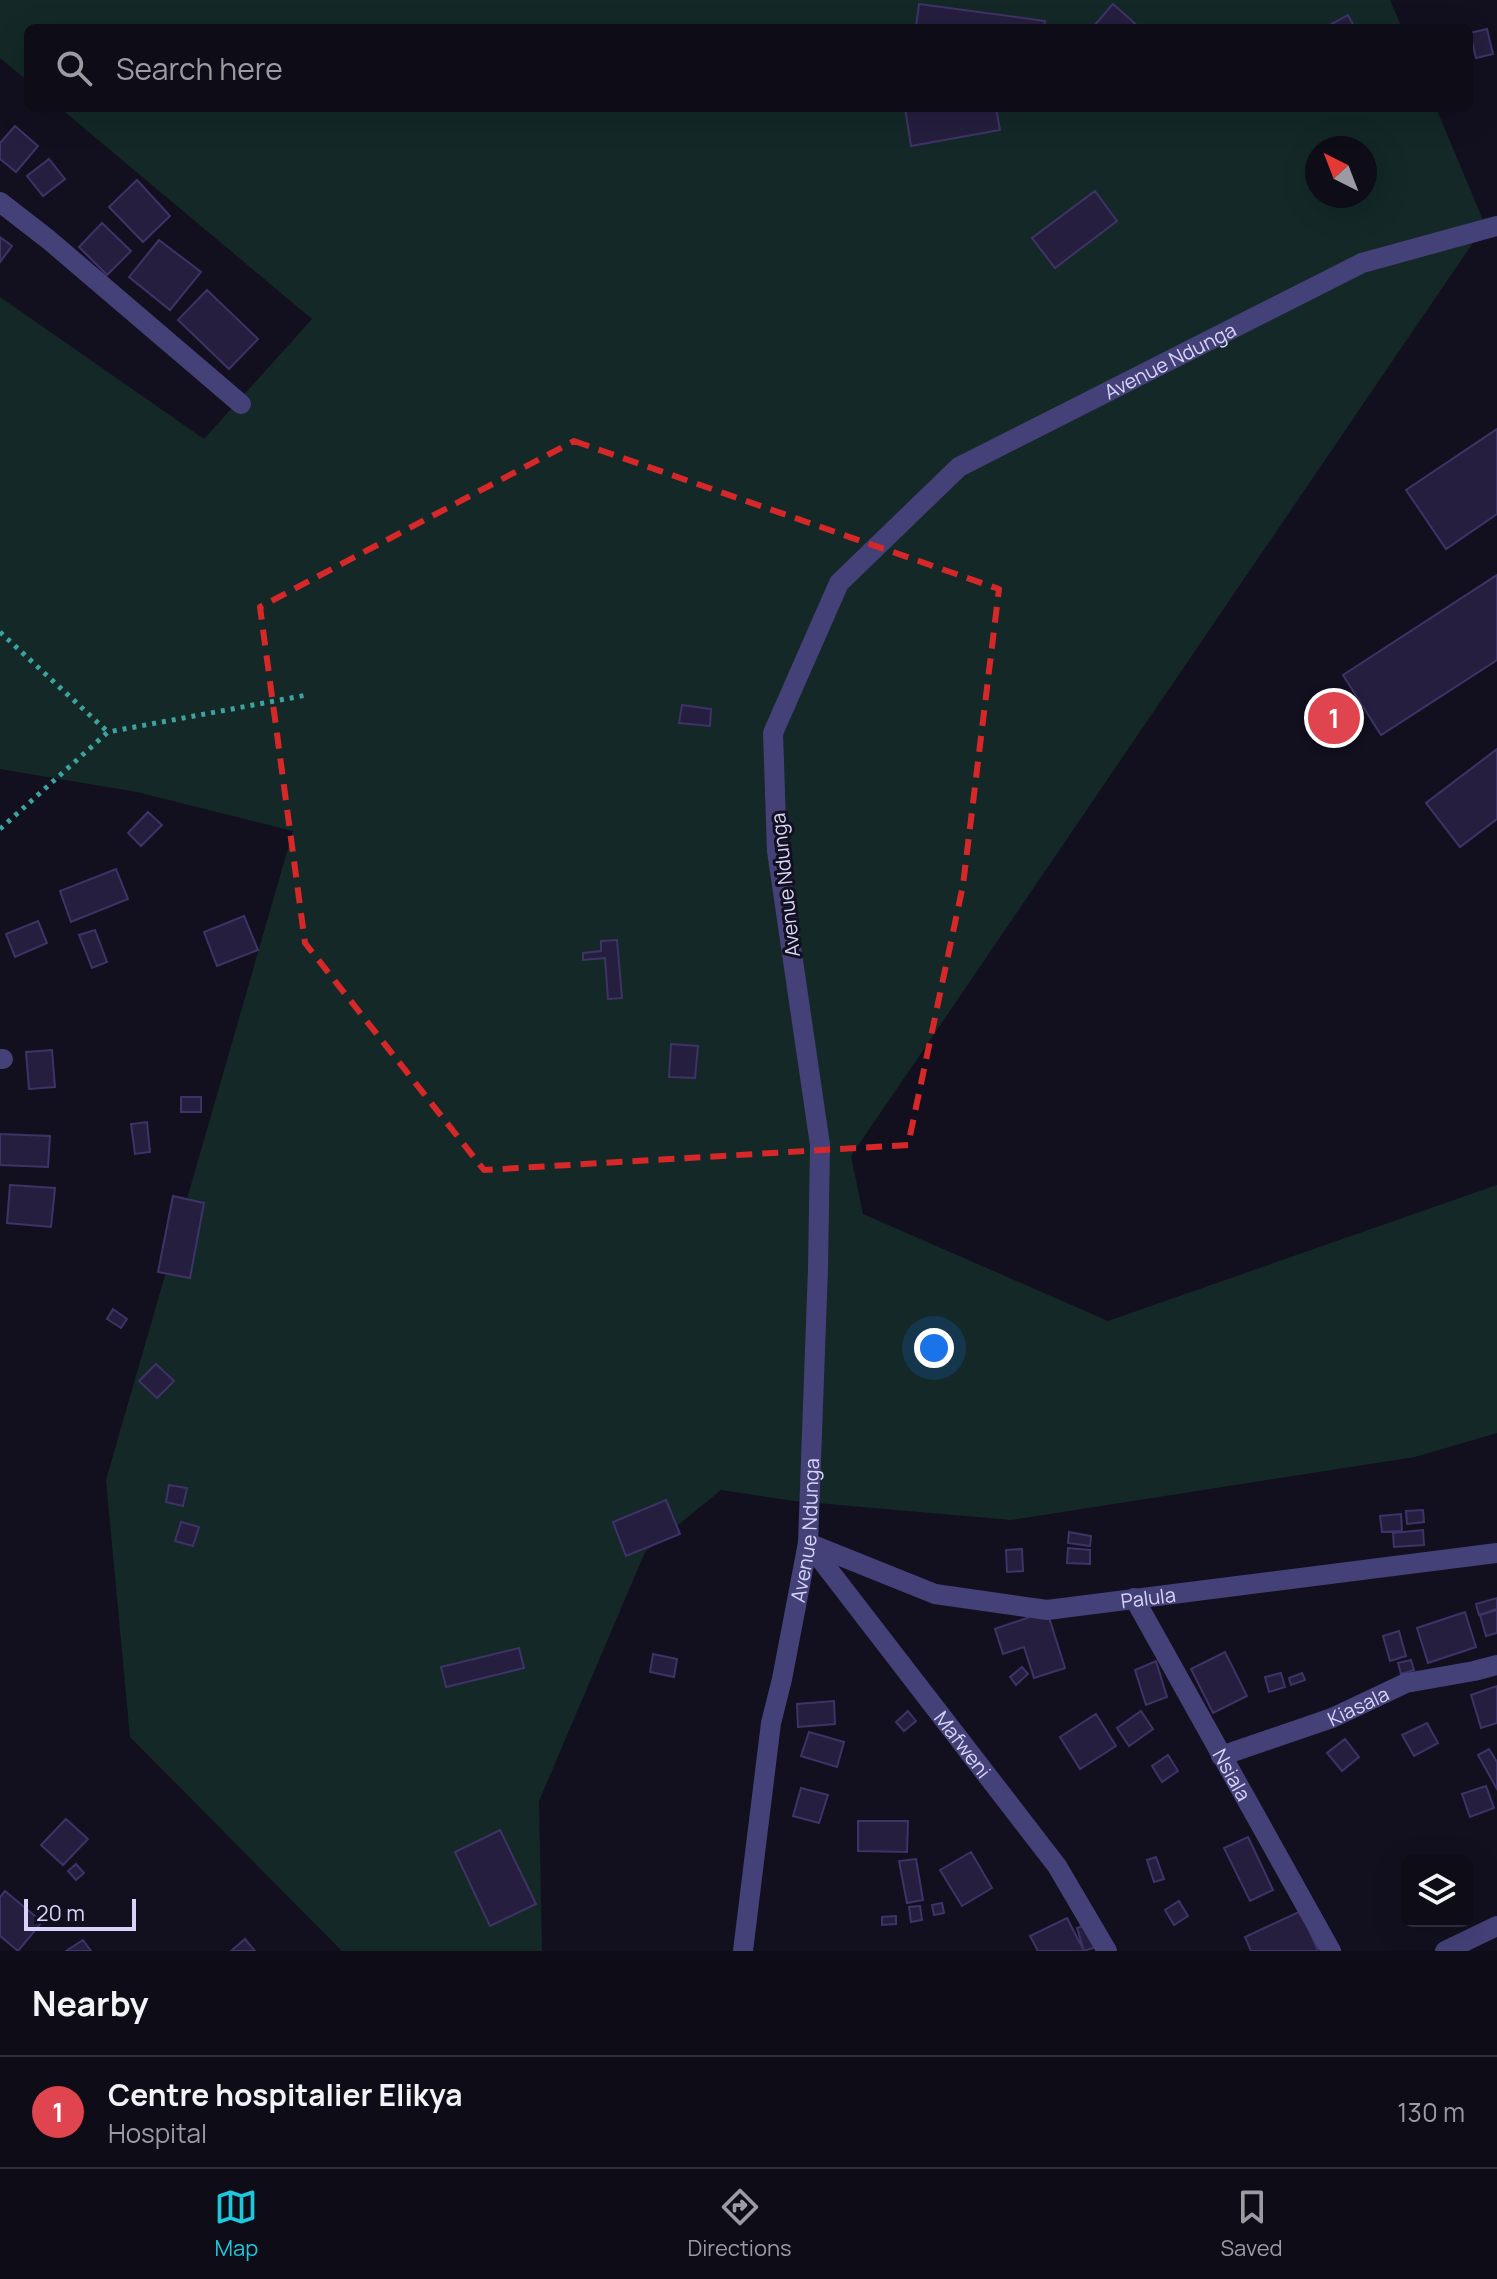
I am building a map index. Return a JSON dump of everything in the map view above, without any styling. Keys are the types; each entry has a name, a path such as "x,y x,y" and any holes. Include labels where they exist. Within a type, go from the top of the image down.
{"street":[{"path":"0,202 241,404"},
{"name":"Avenue Ndunga","path":"743,1951 771,1723 808,1543 820,1145 777,851 773,733 839,583 959,467 1362,263 1497,226"},
{"name":"Palula","path":"808,1543 935,1594 1047,1610 1497,1553"},
{"name":"Mafweni","path":"808,1543 1057,1866 1107,1951"},
{"name":"Nsiala","path":"1134,1598 1331,1951"},
{"name":"Kiasala","path":"1221,1756 1332,1718 1406,1683 1497,1665"},
{"path":"1445,1951 1497,1926"}],"path":[{"path":"0,632 108,732"},
{"path":"0,829 108,732 307,695"}],"highlighted area":[{"path":"574,441 999,589 963,885 908,1145 484,1170 305,943 260,607"}],"green space":[{"path":"0,0 1390,0 1400,24 24,24 24,78 0,58"},
{"path":"65,112 1438,112 1485,225 851,1156 863,1214 1108,1321 1497,1185 1497,1433 1415,1457 1011,1520 794,1501 721,1490 645,1552 539,1801 542,1951 342,1951 130,1737 106,1480 293,831 137,792 0,769 0,297 204,439 312,319"}],"building":[{"path":"919,4 1045,21 1045,24 916,24"},
{"path":"1113,4 1136,24 1096,24"},
{"path":"1348,15 1353,24 1331,24"},
{"path":"1487,29 1493,54 1476,58 1473,32"},
{"path":"906,112 997,112 1000,130 911,146"},
{"path":"15,126 38,146 16,172 0,159 0,143"},
{"path":"49,159 65,179 43,196 27,176"},
{"path":"137,180 170,216 143,242 109,207"},
{"path":"1095,191 1117,221 1055,268 1032,238"},
{"path":"102,223 131,251 107,275 79,247"},
{"path":"0,237 12,246 0,262"},
{"path":"159,240 201,272 170,310 129,277"},
{"path":"207,290 258,339 229,369 178,320"},
{"path":"1497,429 1497,514 1446,549 1406,490"},
{"path":"1497,575 1497,660 1381,735 1343,675"},
{"path":"682,705 711,709 710,726 679,723"},
{"path":"1497,749 1497,819 1460,847 1426,803"},
{"path":"148,812 162,825 141,846 128,833"},
{"path":"116,869 128,899 71,922 60,891"},
{"path":"244,916 258,950 217,966 204,932"},
{"path":"38,921 47,943 15,957 6,934"},
{"path":"95,930 107,962 92,968 79,935"},
{"path":"617,940 622,998 608,999 605,958 583,960 583,953 601,951 601,941"},
{"path":"671,1044 698,1046 695,1078 669,1077"},
{"path":"52,1050 55,1087 29,1089 26,1052"},
{"path":"181,1097 201,1097 201,1112 181,1112"},
{"path":"147,1122 150,1152 135,1154 131,1124"},
{"path":"0,1134 50,1136 48,1167 0,1165"},
{"path":"10,1185 55,1188 51,1227 7,1223"},
{"path":"173,1196 204,1203 190,1278 158,1272"},
{"path":"113,1309 127,1319 121,1328 107,1319"},
{"path":"156,1364 174,1381 157,1398 139,1381"},
{"path":"169,1485 187,1488 183,1506 166,1502"},
{"path":"666,1500 680,1534 626,1556 613,1522"},
{"path":"1423,1510 1424,1522 1407,1524 1406,1511"},
{"path":"1401,1514 1402,1531 1382,1532 1380,1516"},
{"path":"181,1522 199,1527 193,1546 175,1541"},
{"path":"1423,1530 1424,1545 1394,1547 1393,1533"},
{"path":"1069,1532 1091,1536 1090,1546 1068,1543"},
{"path":"1068,1548 1090,1550 1090,1564 1067,1563"},
{"path":"1022,1549 1023,1571 1007,1572 1006,1550"},
{"path":"1497,1598 1497,1609 1479,1615 1476,1604"},
{"path":"1497,1610 1497,1633 1486,1636 1480,1615"},
{"path":"1047,1611 1065,1668 1034,1678 1024,1647 1003,1654 995,1629"},
{"path":"1465,1612 1476,1647 1428,1663 1417,1628"},
{"path":"1399,1631 1406,1656 1390,1661 1383,1636"},
{"path":"519,1648 524,1668 446,1687 441,1667"},
{"path":"1225,1652 1247,1696 1213,1713 1191,1669"},
{"path":"653,1654 677,1659 674,1677 650,1672"},
{"path":"1411,1660 1414,1670 1401,1674 1398,1663"},
{"path":"1156,1661 1167,1697 1146,1705 1135,1670"},
{"path":"1022,1667 1028,1674 1016,1685 1010,1677"},
{"path":"1281,1673 1285,1687 1269,1692 1265,1677"},
{"path":"1302,1673 1305,1680 1291,1685 1289,1678"},
{"path":"1497,1686 1497,1723 1481,1728 1471,1695"},
{"path":"834,1701 835,1724 798,1727 797,1704"},
{"path":"908,1711 916,1721 904,1731 896,1722"},
{"path":"1141,1711 1153,1729 1129,1746 1117,1728"},
{"path":"1096,1714 1116,1746 1080,1769 1060,1737"},
{"path":"1427,1723 1438,1743 1414,1756 1402,1735"},
{"path":"809,1732 844,1742 837,1767 801,1756"},
{"path":"1345,1739 1359,1757 1342,1771 1327,1753"},
{"path":"1489,1749 1497,1762 1497,1789 1478,1755"},
{"path":"1168,1755 1178,1771 1162,1782 1152,1766"},
{"path":"1486,1786 1494,1808 1470,1817 1462,1794"},
{"path":"801,1788 828,1795 819,1823 793,1816"},
{"path":"66,1819 88,1839 63,1865 41,1845"},
{"path":"858,1821 908,1821 907,1852 858,1851"},
{"path":"500,1830 536,1904 490,1926 455,1852"},
{"path":"1248,1837 1273,1890 1250,1901 1224,1848"},
{"path":"971,1852 992,1888 962,1906 940,1870"},
{"path":"1156,1857 1164,1879 1154,1882 1147,1860"},
{"path":"916,1859 923,1900 907,1903 899,1861"},
{"path":"76,1864 84,1873 76,1880 68,1871"},
{"path":"5,1891 42,1922 18,1951 0,1936 0,1897"},
{"path":"1179,1901 1188,1916 1174,1925 1165,1910"},
{"path":"942,1903 944,1913 934,1915 932,1905"},
{"path":"920,1906 922,1920 911,1922 909,1907"},
{"path":"1301,1911 1318,1951 1251,1951 1245,1937"},
{"path":"896,1916 896,1924 882,1925 882,1917"},
{"path":"1067,1918 1084,1951 1038,1951 1030,1936"},
{"path":"1088,1924 1096,1947 1084,1951 1077,1928"},
{"path":"245,1939 255,1951 231,1951"},
{"path":"83,1940 91,1951 66,1951"}],"place":[{"name":"Centre hospitalier Elikya","path":"1334,718"}]}
